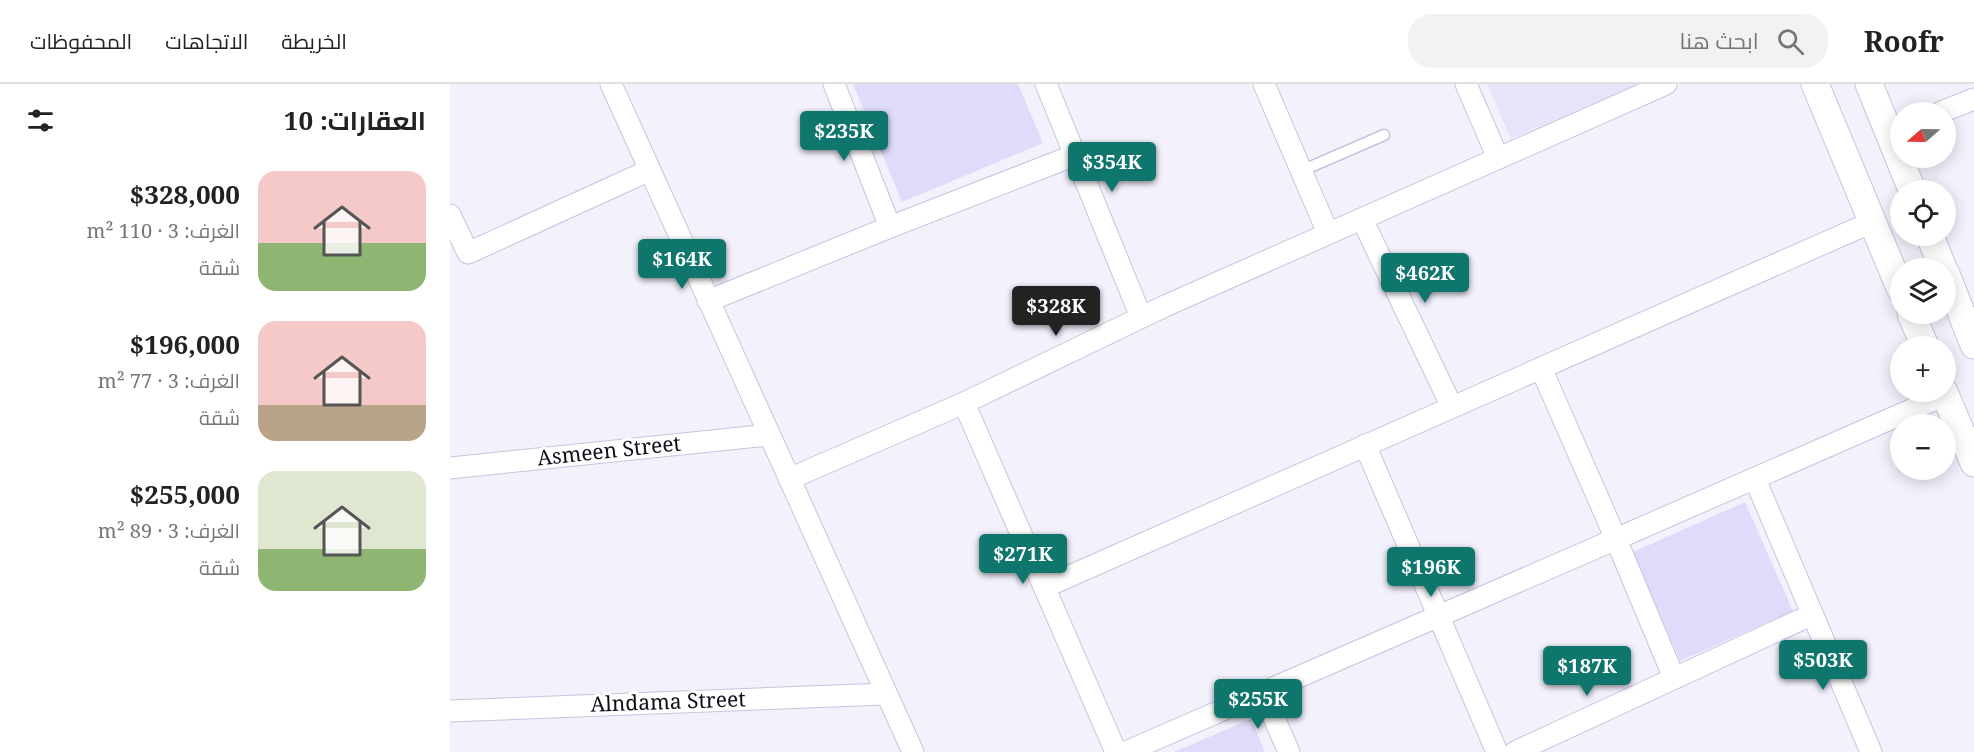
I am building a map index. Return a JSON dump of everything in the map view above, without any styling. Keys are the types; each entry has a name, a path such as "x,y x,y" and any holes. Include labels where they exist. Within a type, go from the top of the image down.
{"street":[{"path":"611,84 912,752"},
{"path":"834,84 890,227"},
{"path":"1046,84 1141,317"},
{"path":"1264,84 1328,233"},
{"path":"1466,84 1498,158"},
{"path":"789,479 964,403 1141,317 1666,84"},
{"path":"1815,84 1890,264"},
{"path":"1869,84 1890,122"},
{"path":"1956,106 1974,99"},
{"path":"708,301 1075,155"},
{"path":"450,215 459,257 650,170"},
{"path":"1362,219 1452,407"},
{"path":"1045,587 1872,222"},
{"path":"1956,297 1972,334"},
{"path":"1541,368 1674,678"},
{"path":"1126,752 1755,479 1925,402"},
{"path":"1949,402 1974,463"},
{"path":"964,403 1116,752"},
{"name":"Asmeen Street","path":"450,468 769,435"},
{"path":"1365,445 1497,752"},
{"path":"1755,479 1871,752"},
{"path":"1515,752 1811,615"},
{"path":"1263,693 1289,752"},
{"name":"Alndama Street","path":"450,711 886,694"}],"lane":[{"path":"1301,171 1384,135"}],"shaded area":[{"path":"853,84 1018,84 1043,143 902,202"},
{"path":"1487,84 1638,84 1511,139"},
{"path":"1745,502 1793,611 1680,661 1633,552"},
{"path":"1251,719 1265,752 1174,752"}]}
